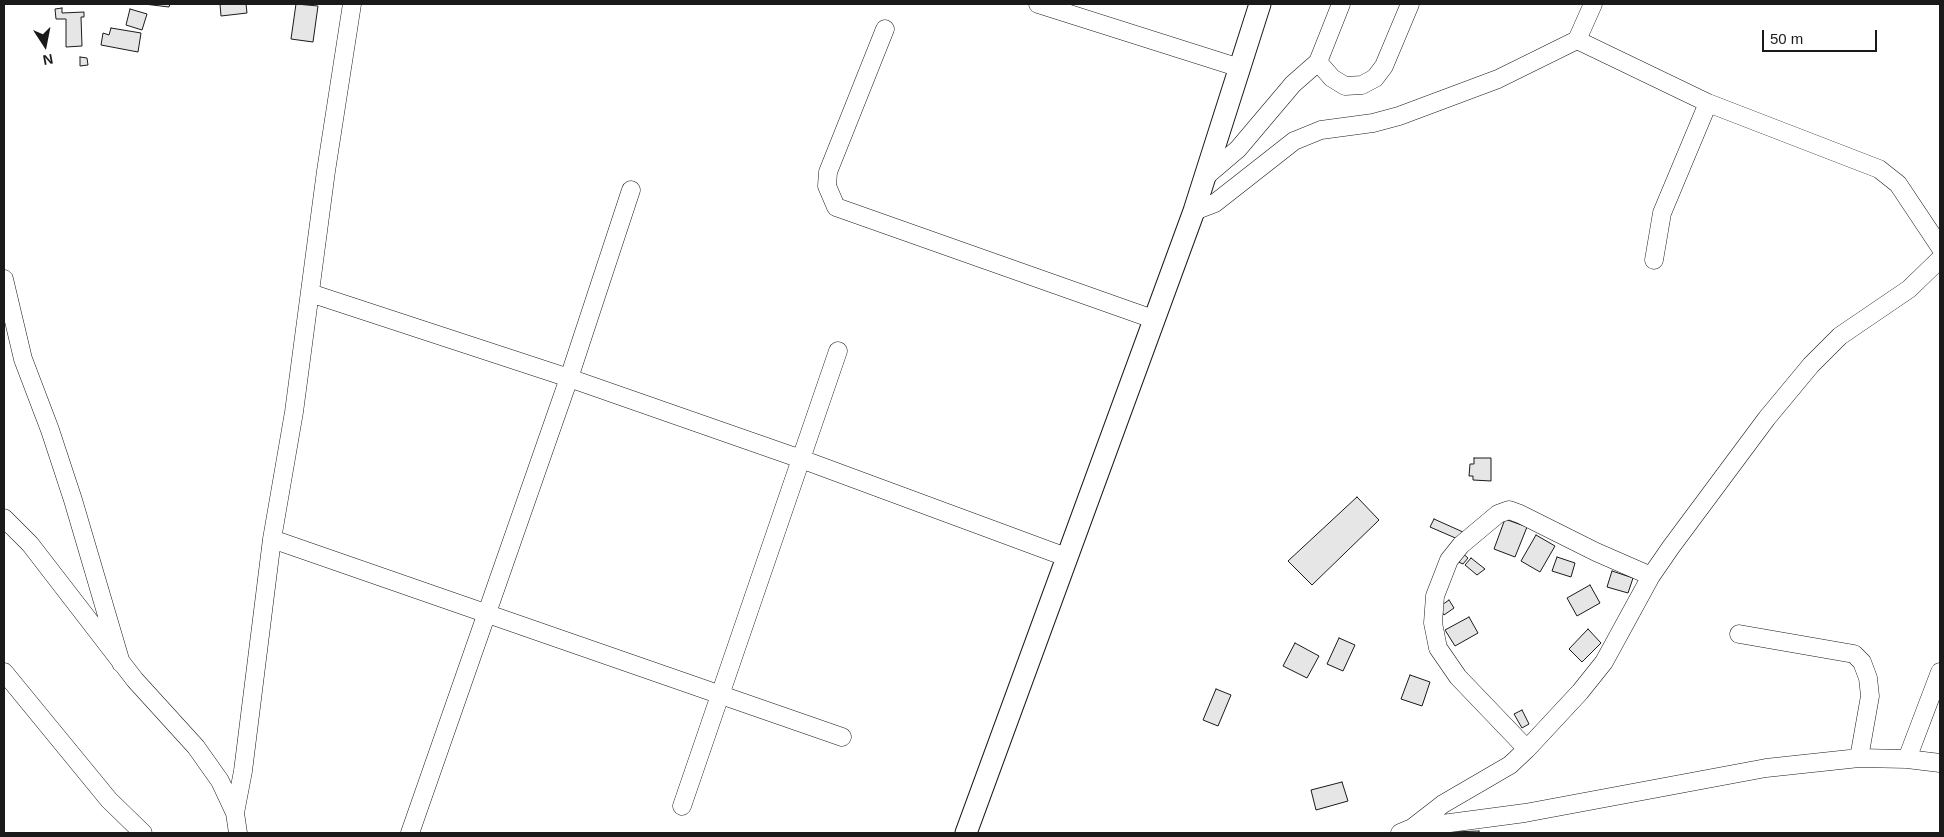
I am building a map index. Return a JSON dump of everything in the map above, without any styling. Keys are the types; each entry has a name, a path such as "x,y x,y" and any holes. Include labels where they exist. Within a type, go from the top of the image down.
{"main road":[{"path":"966,833 1194,211 1260,4"}],"street":[{"path":"235,813 243,771 272,539 294,412 326,171 352,4"},
{"path":"1038,4 1240,68"},
{"path":"1204,178 1238,149 1293,84 1318,62 1341,4"},
{"path":"1318,62 1332,78 1345,86 1362,85 1375,78 1384,66 1410,4"},
{"path":"1194,211 1215,203 1294,141 1321,130 1372,124 1399,116 1498,79 1578,40 1593,4"},
{"path":"885,29 828,172 827,186 836,207 1153,319"},
{"path":"1578,40 1708,103 1878,169 1898,184 1940,247"},
{"path":"1654,260 1662,213 1708,103"},
{"path":"410,833 570,378 631,190"},
{"path":"1406,831 1443,804 1510,765 1527,749 1580,692 1604,662 1652,576 1766,418 1811,364 1840,336 1909,289 1940,259"},
{"path":"4,279 23,359 50,430 73,500 122,662"},
{"path":"310,293 570,378 801,459 1066,557"},
{"path":"682,806 838,351"},
{"path":"1527,749 1458,677 1438,648 1433,623 1435,596 1449,560 1461,544 1498,514 1509,510 1596,552 1652,576"},
{"path":"4,518 30,544 122,662 196,747 220,781 235,813 238,833"},
{"path":"272,539 842,737"},
{"path":"1739,634 1854,654 1862,662 1868,678 1870,696 1859,758"},
{"path":"4,672 103,793 143,833"},
{"path":"1906,759 1940,672"},
{"path":"1406,831 1525,813 1766,768 1859,758 1906,759 1940,763"}],"building":[{"path":"144,4 170,4 169,7"},
{"path":"220,4 246,4 247,13 221,16"},
{"path":"296,4 318,6 313,42 291,39"},
{"path":"62,8 62,13 84,12 84,17 81,17 82,46 66,47 66,19 56,19 55,9"},
{"path":"130,9 147,14 142,30 126,25"},
{"path":"111,28 141,33 138,52 101,45 103,33 109,35"},
{"path":"80,57 87,58 88,65 80,66"},
{"path":"1474,458 1491,458 1491,481 1473,480 1473,476 1469,476 1470,464 1474,464"},
{"path":"1357,497 1379,520 1312,585 1288,561"},
{"path":"1434,519 1463,532 1460,540 1430,527"},
{"path":"1505,519 1527,527 1515,557 1494,549"},
{"path":"1536,535 1555,546 1540,572 1521,561"},
{"path":"1461,552 1468,558 1463,564 1454,560"},
{"path":"1557,557 1575,563 1571,577 1552,571"},
{"path":"1471,558 1485,569 1477,575 1465,565"},
{"path":"1612,571 1633,578 1628,593 1607,587"},
{"path":"1590,585 1600,603 1577,616 1567,598"},
{"path":"1449,600 1454,608 1444,615 1439,607"},
{"path":"1469,617 1478,633 1455,646 1445,630"},
{"path":"1588,629 1601,643 1582,662 1569,649"},
{"path":"1339,638 1355,645 1343,671 1327,664"},
{"path":"1295,643 1319,656 1307,678 1283,666"},
{"path":"1410,675 1430,682 1422,706 1401,699"},
{"path":"1216,689 1231,695 1218,726 1203,720"},
{"path":"1522,710 1529,724 1522,728 1514,714"},
{"path":"1342,782 1348,801 1316,810 1311,790"},
{"path":"1479,831 1479,833 1452,833 1452,832"}]}
